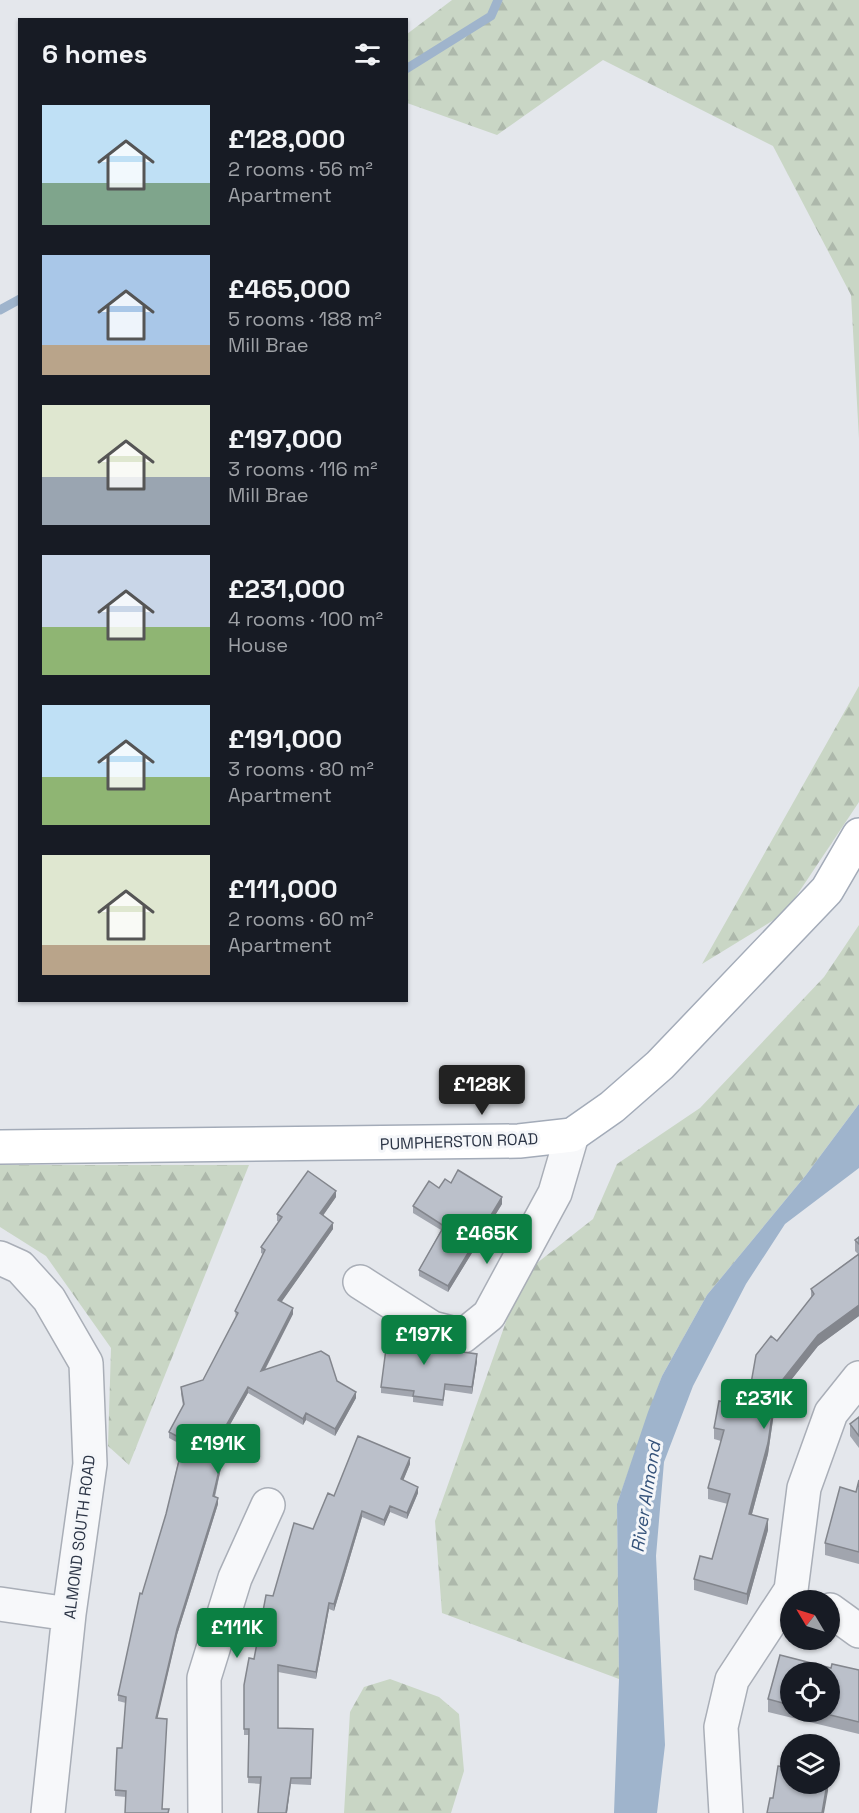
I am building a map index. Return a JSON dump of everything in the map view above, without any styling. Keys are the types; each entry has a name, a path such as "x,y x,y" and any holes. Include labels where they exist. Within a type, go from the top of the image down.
{"main road":[{"name":"PUMPHERSTON ROAD","path":"0,1147 519,1141 573,1135 612,1107 660,1065 827,890 859,835"}],"street":[{"path":"360,1282 432,1328 463,1336 489,1315 555,1192 573,1135"},
{"name":"ALMOND SOUTH ROAD","path":"0,1258 20,1267 49,1299 86,1363 90,1464 69,1614 48,1813"},
{"path":"803,1590 804,1488 831,1413 859,1378"},
{"path":"205,1813 204,1678 235,1578 268,1505"},
{"path":"0,1604 69,1614"},
{"path":"840,1617 859,1631"},
{"path":"726,1813 721,1727 732,1680 780,1623"}],"green space":[{"path":"452,0 859,0 859,439 851,295 773,146 603,60 497,135 408,103 408,33"},
{"path":"859,686 859,802 785,913 702,964"},
{"path":"859,925 859,1104 806,1175 707,1295 662,1376 617,1504 619,1679 442,1613 435,1521 523,1274 593,1219 617,1164 700,1108 824,977"},
{"path":"0,1165 249,1165 129,1465 108,1446 111,1348 46,1256 0,1227"},
{"path":"390,1679 439,1697 459,1714 464,1771 451,1813 344,1813 350,1712 364,1687"}],"water":[{"name":"River Almond","path":"859,1104 859,1168 785,1224 746,1284 693,1386 664,1462 656,1556 665,1745 657,1813 614,1813 619,1679 617,1504 648,1412 662,1376 707,1295 806,1175"}],"building":[{"path":"458,1170 502,1197 448,1286 419,1270 444,1226 413,1206 429,1181 439,1188 445,1179 451,1183"},
{"path":"308,1171 336,1191 320,1213 333,1223 278,1300 293,1308 261,1371 321,1351 329,1356 337,1381 356,1392 335,1429 306,1413 303,1419 248,1387 207,1459 221,1462 213,1496 218,1498 177,1629 156,1718 167,1719 162,1809 169,1809 168,1813 125,1813 126,1791 115,1790 117,1748 122,1748 126,1697 118,1695 140,1593 142,1594 166,1514 184,1440 169,1432 184,1404 181,1387 203,1380 238,1313 235,1311 265,1250 261,1247 282,1217 277,1214"},
{"path":"859,1254 859,1305 818,1335 776,1388 768,1443 749,1514 768,1519 747,1594 694,1579 700,1556 712,1559 730,1494 708,1488 724,1430 714,1428 719,1401 734,1404 736,1393 749,1395 756,1355 771,1336 777,1341 814,1294 811,1289"},
{"path":"390,1318 414,1332 412,1345 477,1354 472,1387 445,1384 443,1400 413,1396 414,1391 381,1387"},
{"path":"859,1417 859,1436 850,1424"},
{"path":"358,1436 410,1458 401,1479 418,1487 407,1513 390,1506 384,1520 362,1511 334,1604 329,1603 316,1672 278,1665 278,1728 313,1729 311,1778 291,1778 286,1813 258,1813 261,1777 248,1777 249,1729 244,1729 244,1685 249,1658 254,1659 266,1595 273,1596 294,1523 313,1529 328,1493 334,1496"},
{"path":"859,1480 859,1552 825,1543 840,1487 856,1492"},
{"path":"780,1655 807,1662 780,1662 780,1702 768,1699"},
{"path":"840,1666 859,1670 859,1722 840,1717"},
{"path":"778,1766 780,1766 780,1794 825,1794 822,1813 767,1813 770,1798 773,1798"}],"waterway":[{"path":"408,68 491,16 498,0"},
{"path":"0,310 18,300"}]}
